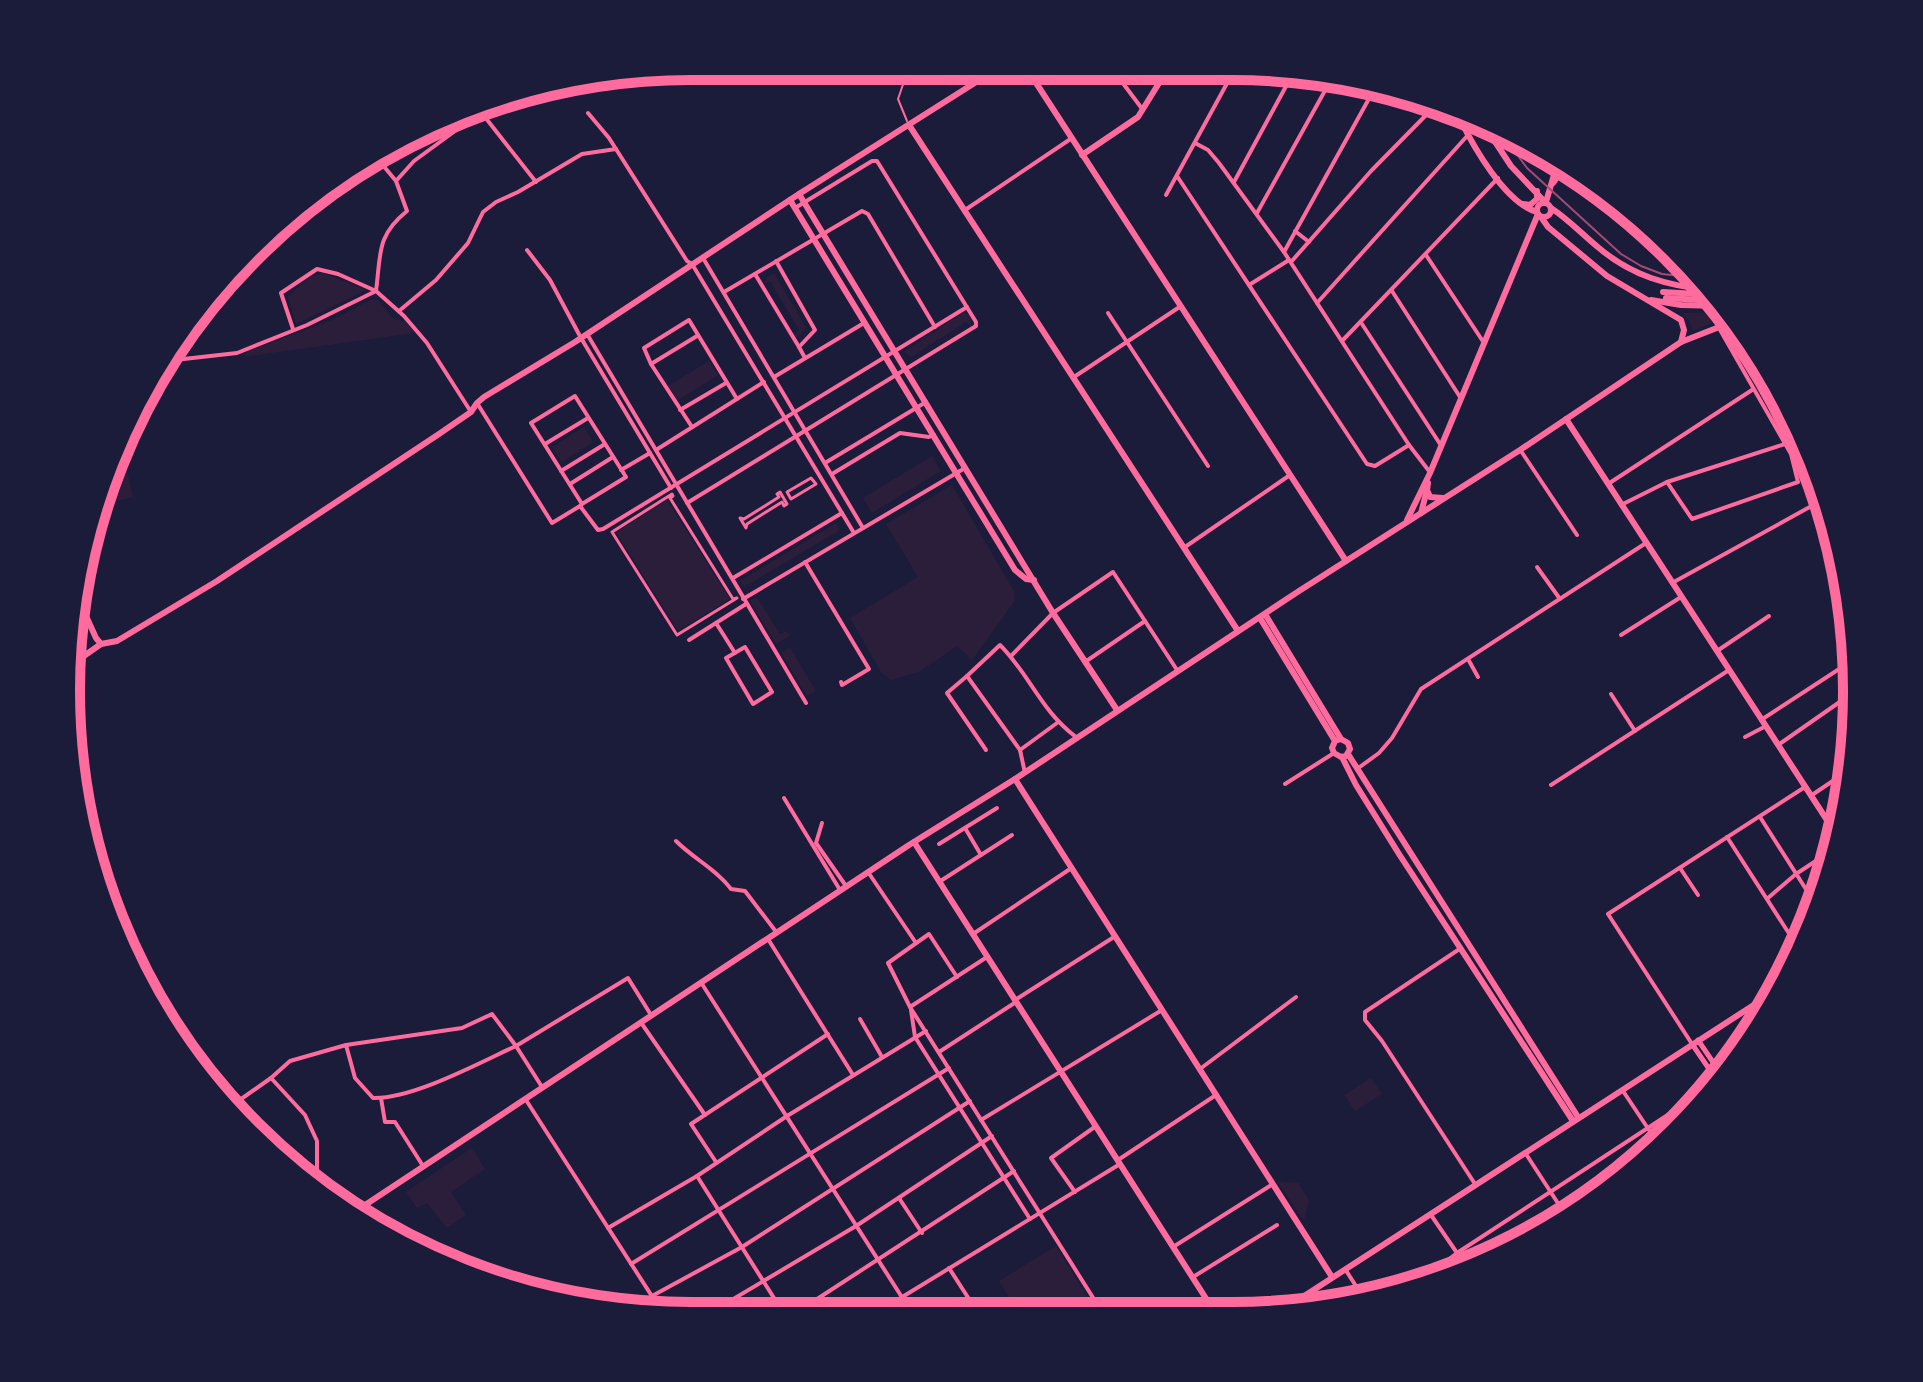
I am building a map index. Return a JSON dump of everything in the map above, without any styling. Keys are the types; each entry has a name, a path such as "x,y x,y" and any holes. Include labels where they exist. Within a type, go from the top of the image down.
{"main road":[{"path":"81,658 101,644 117,641 217,581 471,412 477,403 979,80"},
{"path":"1034,80 1346,561"},
{"path":"1082,155 1144,111 1161,80"},
{"path":"909,125 1238,631"},
{"path":"1464,126 1498,178 1548,227 1607,276 1681,320 1684,330 1681,342"},
{"path":"1493,139 1511,166 1547,204 1609,256 1642,276 1691,288"},
{"path":"1539,215 1548,216 1547,204 1555,173"},
{"path":"1553,183 1559,175"},
{"path":"1525,206 1537,199 1537,191"},
{"path":"799,194 1053,613 1117,710"},
{"path":"790,200 1018,574 1034,580"},
{"path":"1406,523 1539,215 1539,204 1547,204"},
{"path":"1525,206 1531,234"},
{"path":"1560,237 1564,226 1574,226"},
{"path":"1531,234 1548,227"},
{"path":"1697,295 1664,295 1702,301"},
{"path":"1644,298 1678,305 1705,304"},
{"path":"363,1206 843,888 1025,773 1681,342 1722,326"},
{"path":"1566,419 1828,822"},
{"path":"1421,513 1430,473"},
{"path":"1427,490 1430,497 1446,498"},
{"path":"85,615 101,644"},
{"path":"1262,616 1338,740 1350,746 1345,756 1356,785 1576,1119"},
{"path":"1338,740 1332,748 1334,753 1345,756 1357,769 1576,1119"},
{"path":"1015,779 1332,1277"},
{"path":"914,842 1208,1302"},
{"path":"1299,1298 1757,1003"}],"street":[{"path":"1121,80 1144,111"},
{"path":"1166,195 1229,80"},
{"path":"1234,182 1288,83"},
{"path":"1257,213 1327,88"},
{"path":"1284,252 1370,96"},
{"path":"1249,285 1290,261 1310,242 1371,171 1429,112"},
{"path":"588,113 616,149 687,261 692,264 854,533"},
{"path":"484,116 536,182"},
{"path":"396,181 414,161 461,125"},
{"path":"1317,303 1468,135"},
{"path":"965,210 1072,138"},
{"path":"1195,143 1208,150 1257,213 1430,473"},
{"path":"399,311 436,280 468,243 483,212 496,202 582,154 616,149"},
{"path":"687,503 975,328 976,322 877,161 872,161 795,208"},
{"path":"376,291 383,237 407,211 396,181 382,164"},
{"path":"1177,176 1367,464 1375,466 1409,445"},
{"path":"1342,341 1362,324 1498,178"},
{"path":"723,292 860,212 866,213 935,327"},
{"path":"1295,231 1310,242"},
{"path":"527,250 550,280 806,703"},
{"path":"1426,255 1484,343"},
{"path":"703,258 863,528"},
{"path":"776,261 815,330 799,347"},
{"path":"293,329 281,293 317,269 338,274 376,291 399,311 427,343 471,412"},
{"path":"755,274 805,358"},
{"path":"1392,290 1460,397"},
{"path":"178,360 237,353 376,291"},
{"path":"1074,377 1181,306"},
{"path":"477,403 552,523 581,505 626,477 575,396 531,423 581,505 598,530 967,307"},
{"path":"1108,313 1208,466"},
{"path":"692,427 644,348 689,320 737,399"},
{"path":"774,377 865,323"},
{"path":"1362,324 1440,444"},
{"path":"1667,482 1692,519 1798,482 1791,454 1718,327"},
{"path":"651,364 698,335"},
{"path":"621,470 764,382"},
{"path":"680,410 727,383"},
{"path":"1608,484 1752,390"},
{"path":"825,463 926,402"},
{"path":"545,444 588,418"},
{"path":"831,474 900,433 934,435"},
{"path":"1621,505 1667,482 1785,444 1788,440"},
{"path":"561,471 605,444"},
{"path":"1520,450 1577,535"},
{"path":"570,484 613,457"},
{"path":"742,600 733,599 670,498 672,494 612,532 677,635 742,600 966,467"},
{"path":"1185,547 1290,475"},
{"path":"811,478 816,484 791,499 787,492 811,478"},
{"path":"780,492 787,504 784,506 782,502 747,524 746,528 740,518 744,519 779,497 777,494 780,492"},
{"path":"1672,583 1814,505"},
{"path":"733,578 842,513"},
{"path":"1357,769 1379,753 1392,738 1421,689 1646,543"},
{"path":"805,562 869,669 842,685 841,682"},
{"path":"1537,567 1560,599"},
{"path":"1011,656 1053,613 1113,572 1178,671"},
{"path":"1621,635 1681,597"},
{"path":"689,640 716,623 742,600"},
{"path":"1717,651 1769,616"},
{"path":"1085,662 1145,621"},
{"path":"716,623 735,653"},
{"path":"83,628 88,624"},
{"path":"986,750 947,693 1000,645 1057,723 1076,737"},
{"path":"745,647 772,692 753,704 726,658 735,653 745,647"},
{"path":"1468,659 1478,677"},
{"path":"1745,737 1842,667"},
{"path":"1551,785 1729,670"},
{"path":"967,676 1020,750 1025,773"},
{"path":"1611,694 1635,731"},
{"path":"1778,745 1843,700"},
{"path":"1020,750 1057,723"},
{"path":"1285,784 1334,753"},
{"path":"1811,796 1837,778"},
{"path":"1711,1070 1608,914 1805,787"},
{"path":"784,798 843,888"},
{"path":"939,844 997,808"},
{"path":"1760,817 1808,893"},
{"path":"822,823 816,843 843,888"},
{"path":"965,828 981,855"},
{"path":"939,882 1012,835"},
{"path":"1727,837 1791,936"},
{"path":"676,841 690,855 719,873 731,889 745,891 777,933"},
{"path":"1767,899 1819,859"},
{"path":"973,934 1072,868"},
{"path":"1680,868 1698,895"},
{"path":"868,872 916,943"},
{"path":"957,977 929,934 888,963 910,1007 1096,1302"},
{"path":"939,1052 1115,936"},
{"path":"768,939 853,1075"},
{"path":"1461,948 1365,1012 1365,1020 1380,1038 1475,1184"},
{"path":"910,1007 987,957"},
{"path":"346,1045 355,1078 373,1098 381,1098 445,1078 516,1046 628,978 652,1017"},
{"path":"702,984 905,1302"},
{"path":"1200,1069 1296,997"},
{"path":"910,1007 915,1037 1030,1219"},
{"path":"981,1120 1162,1010"},
{"path":"238,1101 290,1061 346,1045 462,1028 492,1014 544,1088"},
{"path":"860,1019 882,1057"},
{"path":"642,1024 705,1115"},
{"path":"608,1228 697,1176 787,1116 926,1031"},
{"path":"716,1162 691,1124 828,1034"},
{"path":"1695,1042 1714,1066"},
{"path":"631,1264 949,1068"},
{"path":"271,1078 305,1115 317,1141 317,1174"},
{"path":"1622,1089 1652,1134"},
{"path":"894,1302 1075,1192 1216,1095"},
{"path":"381,1098 385,1122 395,1122 424,1167"},
{"path":"526,1100 655,1301"},
{"path":"652,1296 742,1247 970,1101"},
{"path":"1442,1264 1675,1111"},
{"path":"1075,1192 1051,1158 1096,1126"},
{"path":"727,1302 856,1226 992,1136"},
{"path":"1525,1152 1560,1206"},
{"path":"813,1302 1014,1171"},
{"path":"697,1176 777,1302"},
{"path":"1173,1247 1273,1184"},
{"path":"899,1197 922,1233"},
{"path":"1430,1213 1460,1257"},
{"path":"1193,1277 1277,1225"},
{"path":"949,1268 971,1302"},
{"path":"1345,1269 1358,1288"}],"lane":[{"path":"905,80 898,99 909,125"}],"shaded area":[{"path":"323,273 366,290 296,324 288,297 308,278"},
{"path":"774,273 806,328 797,337 794,334 799,330 770,281 764,284 767,277"},
{"path":"370,300 378,300 392,318 406,322 415,333 244,357 246,352 332,320"},
{"path":"964,312 969,316 972,327 966,322 911,357 904,352"},
{"path":"1711,312 1718,321 1693,331 1690,321 1682,313"},
{"path":"709,361 718,375 677,401 668,386"},
{"path":"584,427 593,442 562,462 552,447"},
{"path":"932,456 941,471 872,513 863,498"},
{"path":"125,462 133,497 110,503"},
{"path":"952,485 1015,593 1014,602 972,660 957,646 919,672 891,680 881,672 850,618 918,577 886,524"},
{"path":"667,500 730,599 678,631 616,532"},
{"path":"836,523 840,530 744,587 740,581"},
{"path":"758,599 780,634 786,631 790,636 776,644 750,601"},
{"path":"790,648 816,691 807,696 781,653"},
{"path":"1371,1078 1382,1094 1355,1111 1344,1095"},
{"path":"472,1148 485,1169 451,1192 466,1215 447,1228 427,1203 417,1208 406,1192"},
{"path":"1277,1181 1298,1183 1309,1200 1304,1221"},
{"path":"1056,1246 1091,1302 1012,1302 999,1281"}],"tram line":[{"path":"1513,149 1527,168 1621,254 1662,274 1680,276"}]}
